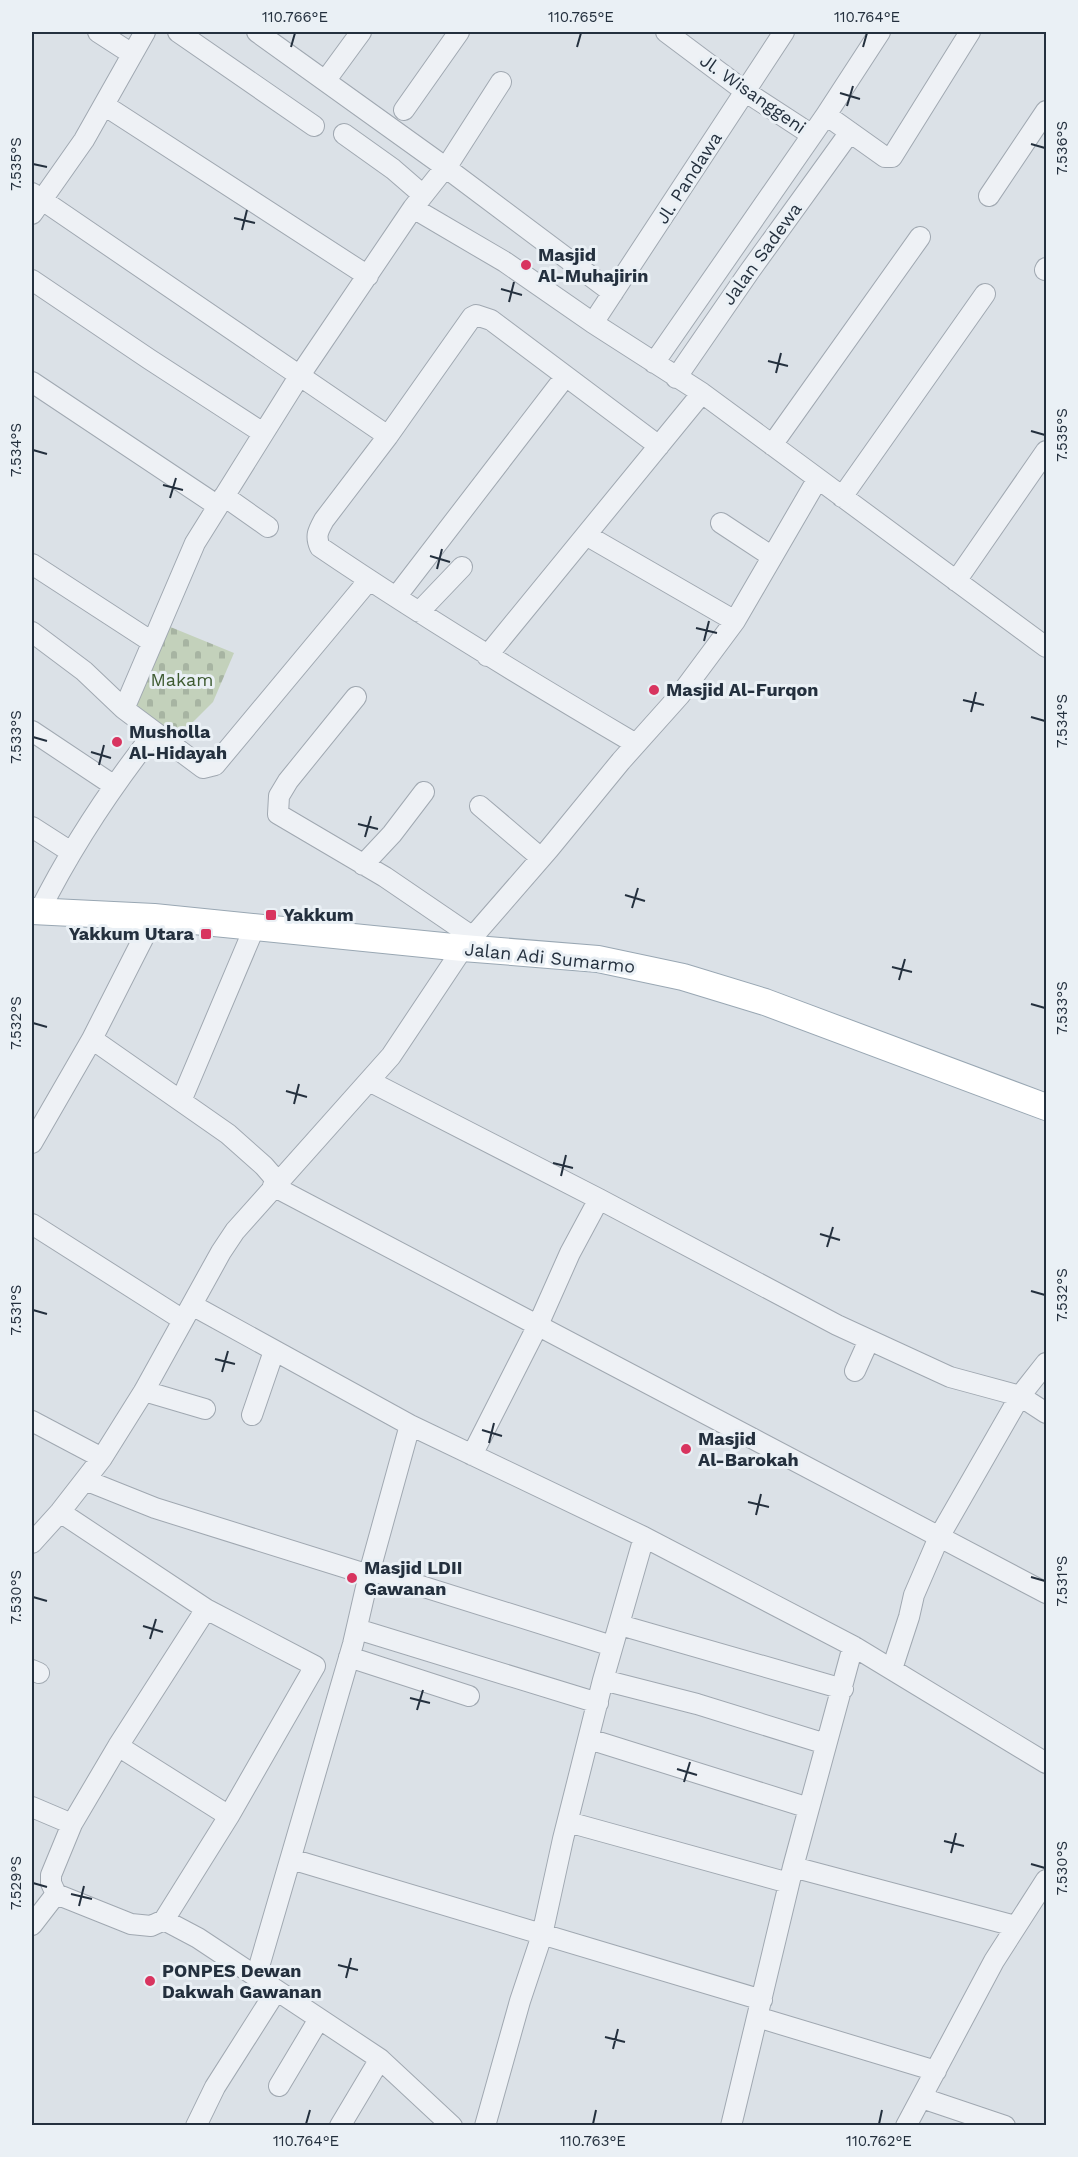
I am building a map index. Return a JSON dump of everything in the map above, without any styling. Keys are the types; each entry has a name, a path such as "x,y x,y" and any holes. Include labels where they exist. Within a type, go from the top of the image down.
{"main road":[{"name":"Jalan Adi Sumarmo","path":"35,912 154,916 468,943 598,959 688,978 765,1002 1047,1107"}],"street":[{"path":"98,32 132,54"},
{"path":"145,32 84,140 35,202 300,375 388,436"},
{"path":"178,32 315,126"},
{"path":"257,32 445,167 614,293"},
{"path":"331,74 361,32"},
{"path":"404,111 459,32"},
{"name":"Jl. Wisanggeni","path":"666,32 746,92 812,135"},
{"name":"Jl. Pandawa","path":"593,324 784,32"},
{"path":"654,363 826,115 880,32"},
{"path":"826,115 885,157 892,157 970,32"},
{"path":"124,709 195,543 300,375 418,202 445,167 501,82"},
{"path":"104,105 368,276"},
{"path":"989,196 1047,111"},
{"name":"Jalan Sadewa","path":"676,378 850,132"},
{"path":"344,134 406,179 418,202 593,324 702,393 817,480 1047,647"},
{"path":"772,445 920,237"},
{"path":"728,256 749,272"},
{"path":"32,280 263,433"},
{"path":"842,497 985,294"},
{"path":"694,307 714,322"},
{"path":"636,744 487,656 320,547 316,539 324,520 388,436 472,317 476,315 491,320 659,446"},
{"path":"396,597 565,377"},
{"path":"32,382 221,501 268,527"},
{"path":"487,656 702,393"},
{"path":"956,581 1047,451"},
{"path":"32,1543 60,1512 102,1458 144,1390 235,1231 392,1056 468,943 680,695 735,621 817,480"},
{"path":"721,523 771,556"},
{"path":"586,535 735,621"},
{"path":"32,564 152,642"},
{"path":"419,612 462,567"},
{"path":"32,632 84,671 124,709 154,733 203,768 215,765 369,580"},
{"path":"356,697 288,781 279,796 278,813 281,817 386,877 468,943"},
{"path":"32,732 113,785"},
{"path":"35,912 113,785 154,733"},
{"path":"363,865 392,834 424,792"},
{"path":"480,806 542,858"},
{"path":"32,827 71,852"},
{"path":"32,1143 92,1039 154,916"},
{"path":"181,1101 255,926"},
{"path":"92,1039 228,1134 264,1166 275,1184 1047,1593"},
{"path":"369,1081 837,1325 950,1377 1020,1396 1047,1413"},
{"path":"472,1455 538,1325 570,1253 599,1199"},
{"path":"32,1224 187,1313 274,1351 410,1425 644,1537 853,1646 1047,1763"},
{"path":"855,1371 869,1340"},
{"path":"252,1415 274,1351"},
{"path":"892,1670 914,1595 939,1537 1020,1396 1047,1363"},
{"path":"144,1390 205,1409"},
{"path":"32,1421 102,1458"},
{"path":"256,1977 357,1629 369,1573 410,1425"},
{"path":"85,1480 155,1508 612,1646"},
{"path":"60,1512 206,1609 315,1666 229,1816 164,1920 151,1926 131,1924 56,1894 51,1883 51,1875 72,1824 118,1746 206,1609"},
{"path":"485,2126 520,2001 542,1935 603,1680 644,1537"},
{"path":"620,1625 843,1689"},
{"path":"357,1629 598,1703"},
{"path":"731,2126 791,1875 853,1646"},
{"path":"349,1657 469,1695"},
{"path":"603,1680 697,1704 826,1744"},
{"path":"590,1739 809,1808"},
{"path":"118,1746 229,1816"},
{"path":"32,1807 72,1824"},
{"path":"568,1822 1015,1926"},
{"path":"291,1859 762,2000"},
{"path":"906,2126 994,1961 1047,1880"},
{"path":"32,1925 56,1894"},
{"path":"164,1920 198,1938 380,2060 452,2126"},
{"path":"196,2126 215,2087 276,1991"},
{"path":"279,2086 319,2019"},
{"path":"767,2020 936,2071"},
{"path":"340,2126 380,2060"},
{"path":"922,2098 1005,2126"}],"green space":[{"name":"Makam","path":"168,626 234,653 213,702 175,740 130,710"}],"place":[{"name":"Masjid Al-Muhajirin","path":"526,265"},
{"name":"Masjid Al-Furqon","path":"654,690"},
{"name":"Musholla Al-Hidayah","path":"117,742"},
{"name":"Yakkum","path":"271,915"},
{"name":"Yakkum Utara","path":"206,934"},
{"name":"Masjid Al-Barokah","path":"686,1449"},
{"name":"Masjid LDII Gawanan","path":"352,1578"},
{"name":"PONPES Dewan Dakwah Gawanan","path":"150,1981"}]}
